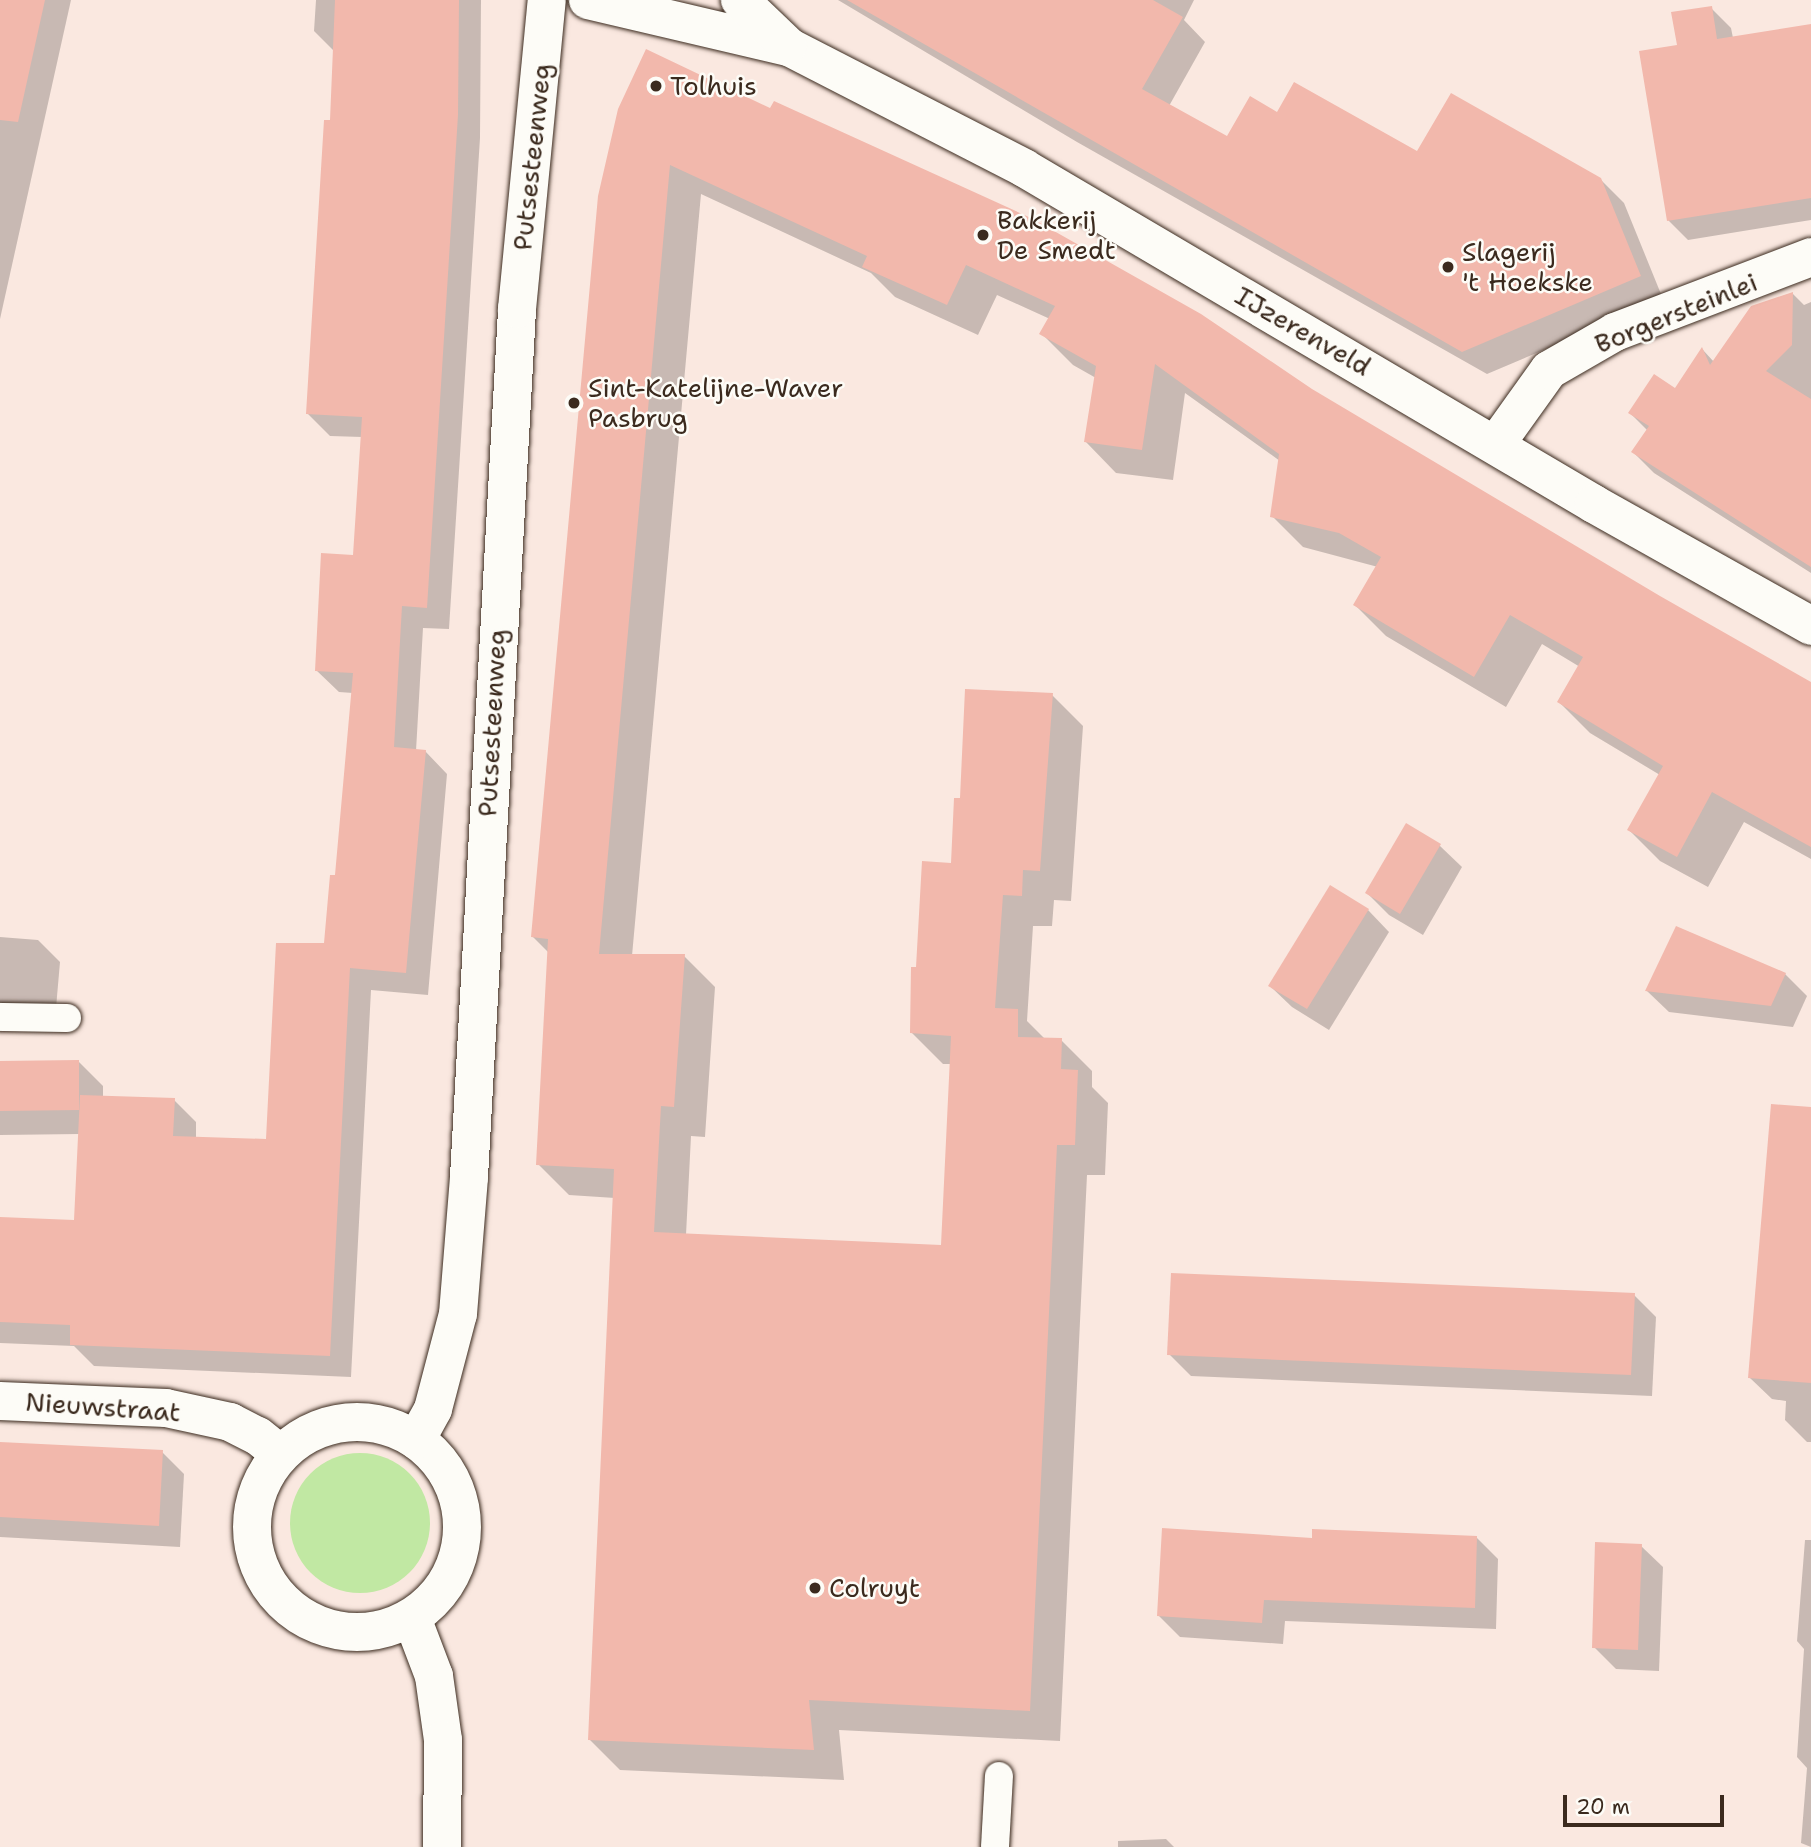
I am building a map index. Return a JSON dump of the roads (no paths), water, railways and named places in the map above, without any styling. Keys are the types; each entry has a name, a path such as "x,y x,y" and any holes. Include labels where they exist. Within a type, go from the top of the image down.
{"main road":[{"name":"Putsesteenweg","path":"416,1440 433,1409 458,1314 469,1177 517,309 547,0"},
{"name":"IJzerenveld","path":"588,0 789,47 1024,168 1594,504 1811,626"},
{"name":"IJzerenveld","path":"740,0 789,47"},
{"name":"Borgersteinlei","path":"1496,444 1549,370 1615,332 1811,257"},
{"name":"Nieuwstraat","path":"0,1401 166,1408 230,1422 258,1436 280,1454"},
{"path":"346,1421 383,1424 416,1440 442,1464 458,1495 463,1530 456,1564 439,1595 412,1618 380,1630 347,1633 314,1625 286,1606 264,1580 253,1548 251,1514 261,1482 280,1454 309,1432 346,1421"},
{"path":"412,1618 434,1676 443,1740 442,1847"}],"lane":[{"path":"0,1017 66,1018"},
{"path":"995,1847 999,1776"}],"place":[{"name":"Tolhuis","path":"656,86"},
{"name":"Bakkerij De Smedt","path":"983,235"},
{"name":"Slagerij 't Hoekske","path":"1448,267"},
{"name":"Sint-Katelijne-Waver Pasbrug","path":"574,403"},
{"name":"Colruyt","path":"815,1588"}]}
